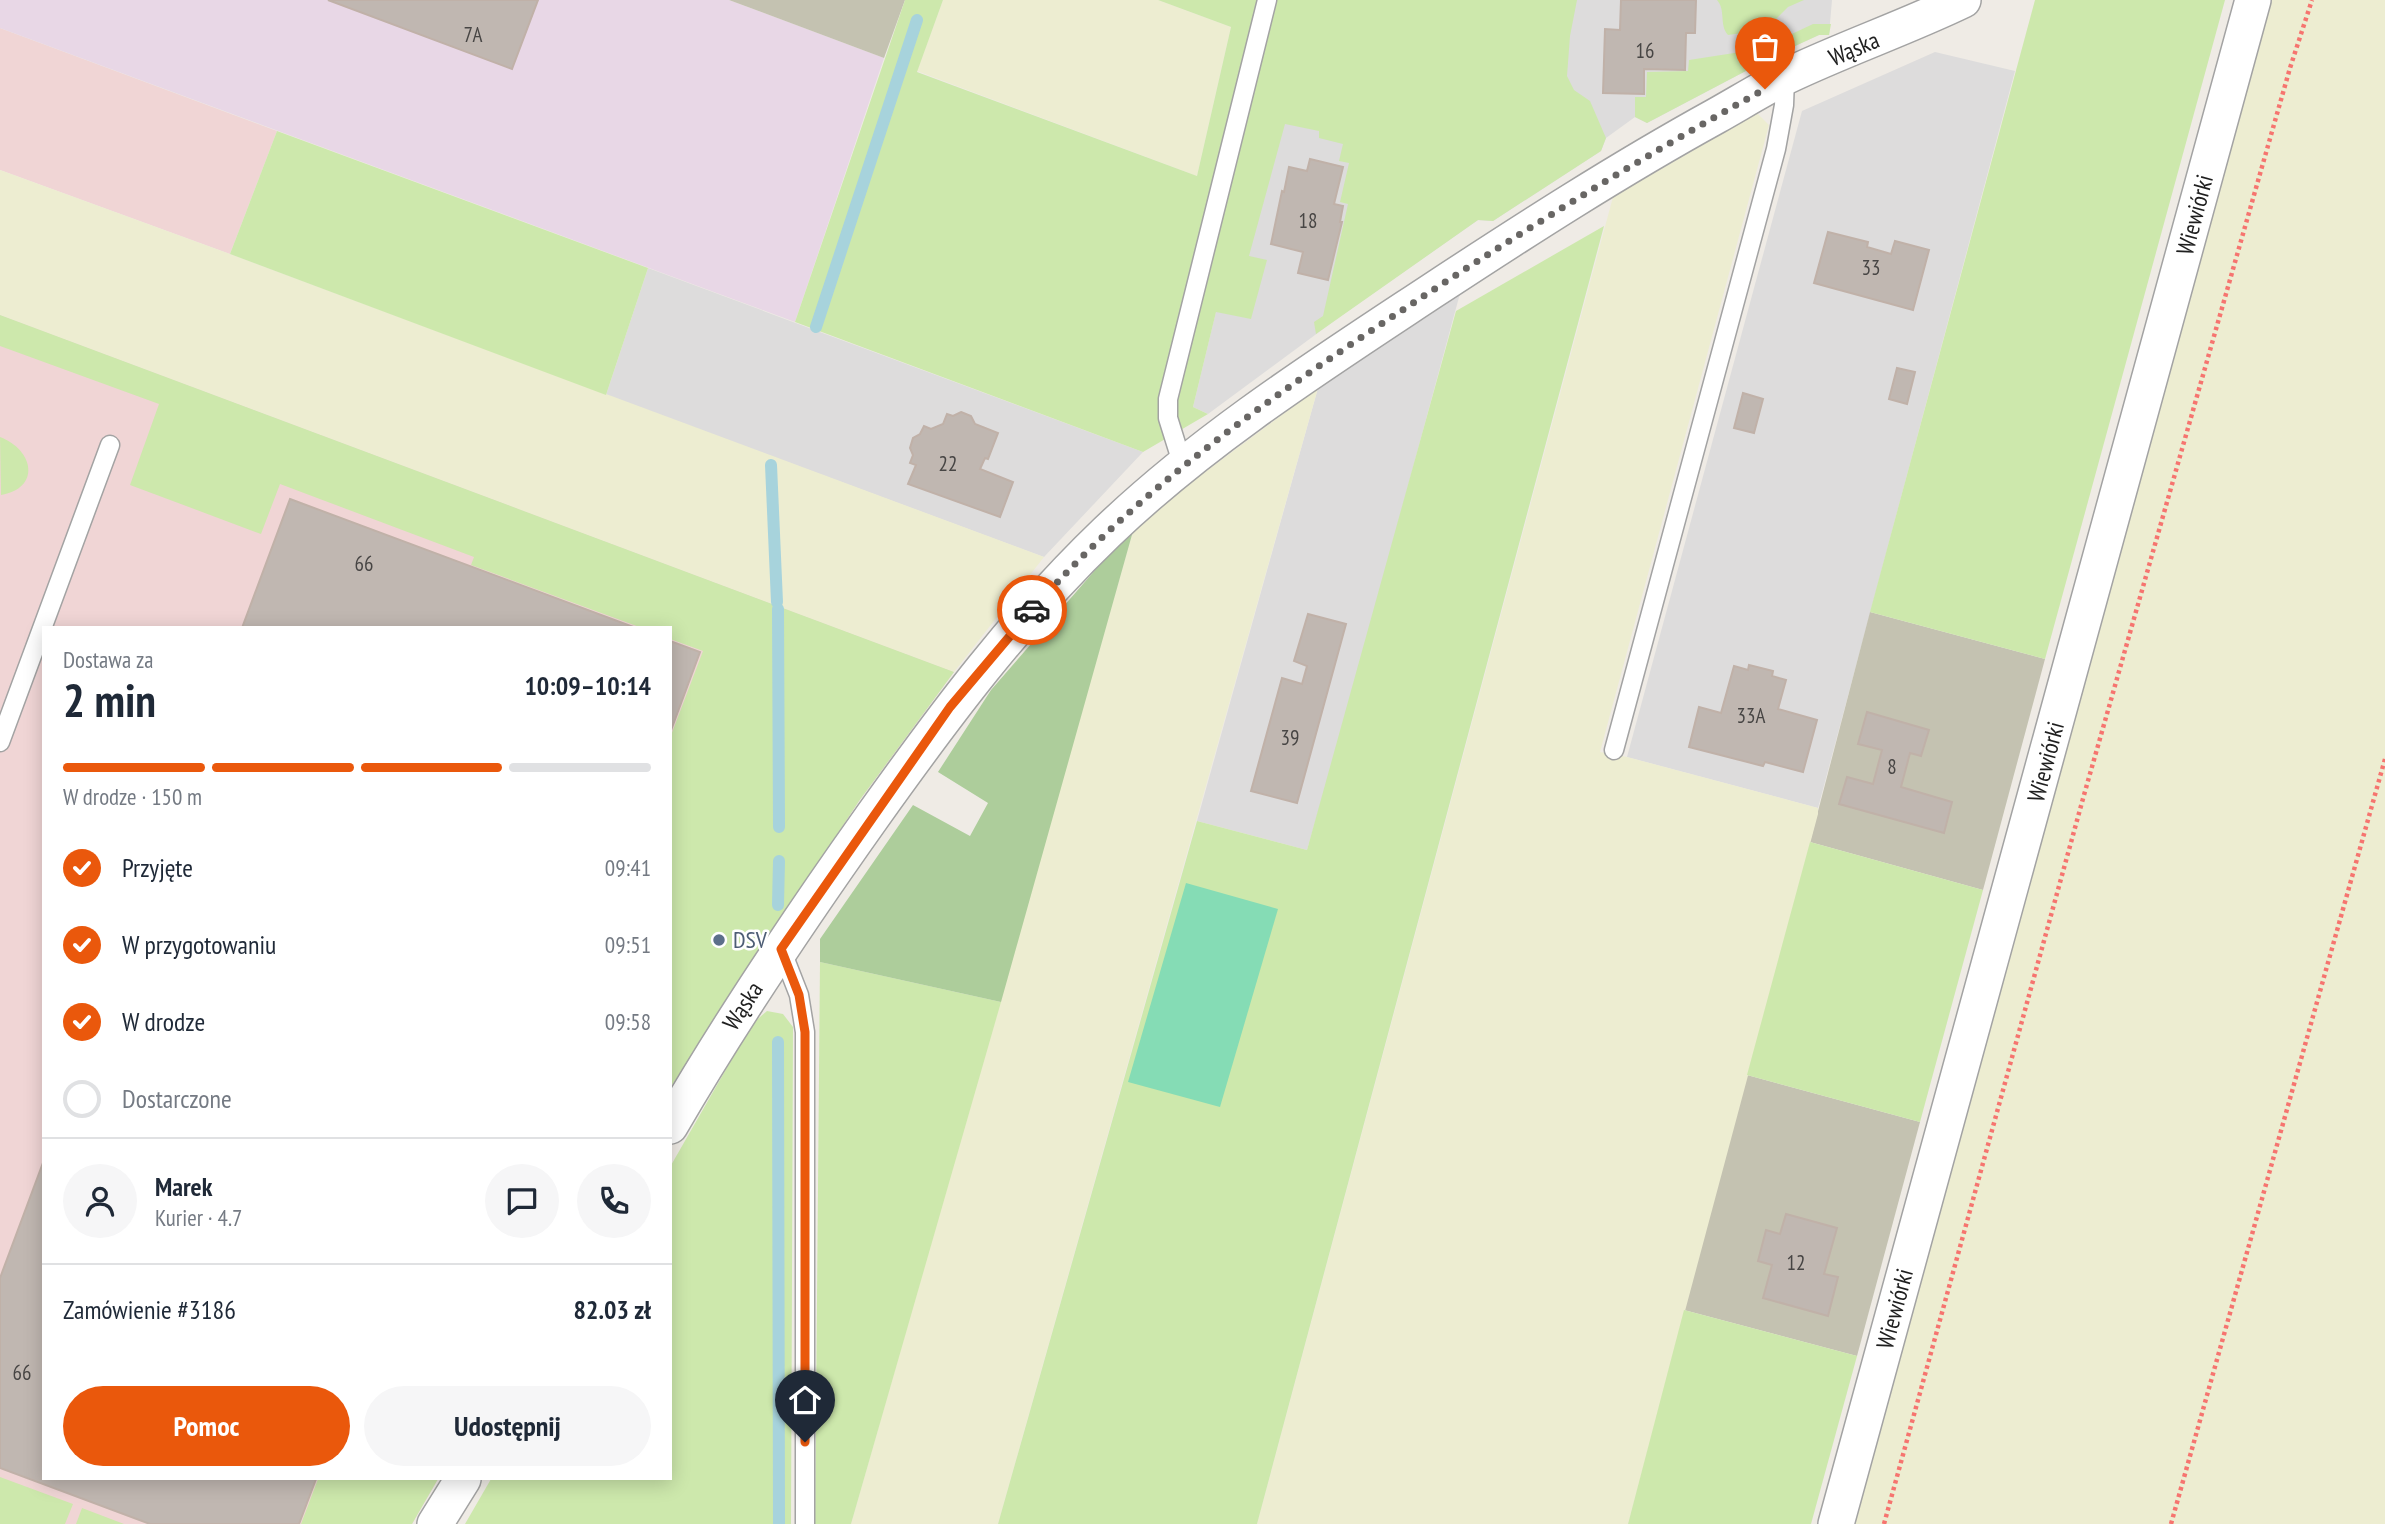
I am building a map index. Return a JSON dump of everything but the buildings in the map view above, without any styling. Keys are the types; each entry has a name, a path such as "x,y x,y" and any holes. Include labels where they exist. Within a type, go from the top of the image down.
{"street":[{"name":"Wąska","path":"672,1123 750,994 942,719 992,656 1108,531 1183,466 1331,358 1538,221 1661,146 1785,78 1963,0"},
{"name":"Wiewiórki","path":"1836,1524 2253,0"},
{"path":"436,1524 462,1480"}],"lane":[{"path":"1183,466 1168,418 1168,399 1267,0"},
{"path":"1614,750 1776,149 1784,105 1785,78"},
{"path":"43,626 110,445"},
{"path":"0,742 42,629"},
{"path":"781,949 799,995 805,1032 805,1524"}],"path":[{"path":"1884,1524 2087,781 2290,68 2312,0"},
{"path":"2171,1524 2385,759"}],"shaded area":[{"path":"0,0 729,0 884,58 795,322 0,28"},
{"path":"729,0 905,0 884,58"},
{"path":"1417,0 1832,0 1829,35 1819,35 1782,52 1647,123 1635,117 1606,138 1601,151 1493,221 1478,220 1338,318 1208,414 1193,407 1289,8"},
{"path":"0,28 277,131 230,254 0,170"},
{"path":"1935,52 2015,71 1818,808 1627,757 1802,111"},
{"path":"648,268 1143,452 1044,557 606,395"},
{"path":"1462,286 1307,850 1197,821 1318,388"},
{"name":"DSV","path":"0,315 954,672 859,801 672,1085 672,626 42,626 42,1480 437,1480 412,1524 0,1524"},
{"path":"1870,612 2045,659 1983,890 1810,842"},
{"path":"1747,1075 1920,1122 1857,1356 1684,1310"}],"green space":[{"path":"905,0 943,0 917,72 1197,176 1231,27 1158,0 1577,0 1570,36 1567,76 1574,90 1590,101 1606,138 1601,151 1493,221 1478,220 1316,334 1314,322 1323,316 1348,204 1340,202 1349,163 1339,161 1343,144 1319,138 1319,131 1285,124 1249,256 1267,260 1251,319 1216,312 1193,407 1208,414 1143,452 795,322"},
{"path":"943,0 1158,0 1231,27 1197,176 917,71"},
{"path":"1717,0 1804,0 1788,7 1765,30 1728,35"},
{"path":"2035,0 2225,0 2045,659 1870,612"},
{"path":"2268,0 2385,0 2385,1524 1854,1524 2073,726"},
{"path":"1813,24 1831,24 1829,35 1819,35 1782,52 1647,123 1635,117 1635,97 1646,97 1647,72 1688,71 1689,60 1760,49"},
{"path":"1757,113 1769,125 1600,752 1818,808 1818,814 1628,1524 1257,1524 1613,197"},
{"path":"277,131 648,268 606,395 230,254"},
{"path":"0,170 1044,557 954,672 0,315"},
{"path":"1604,226 1257,1524 998,1524 1197,821 1307,850 1456,311"},
{"path":"0,315 954,672 859,801 672,1085 672,733 703,651 672,640 672,626 637,626 471,565 474,557 280,484 261,534 130,485 159,404 0,346"},
{"path":"1318,388 998,1524 851,1524 1135,524"},
{"path":"0,437 20,451 28,468 22,485 1,495"},
{"path":"1135,524 1001,1002 820,962 820,939 913,805 970,836 988,803 938,772 991,690"},
{"path":"1810,842 1983,890 1920,1122 1747,1075"},
{"path":"1186,883 1278,909 1220,1107 1128,1082"},
{"path":"820,962 1001,1002 851,1524 815,1524"},
{"path":"767,1011 783,1014 793,1027 791,1524 465,1524 490,1480 672,1480 672,1164 752,1024"},
{"path":"1684,1310 1857,1356 1811,1524 1628,1524"},
{"path":"0,1477 73,1504 65,1524 0,1524"},
{"path":"318,1480 437,1480 412,1524 301,1524"},
{"path":"82,1508 124,1524 76,1524"}],"waterway":[{"path":"816,327 917,20"},
{"path":"771,465 777,602"},
{"path":"778,609 779,827"},
{"path":"778,905 779,861"},
{"path":"778,1042 779,1524"}],"way so far":[{"path":"1032,610 1108,531 1145,497 1308,373 1538,221 1661,146 1765,89"}],"place":[{"name":"DSV","path":"719,940"}],"route":[{"path":"805,1442 805,1032 793,973 781,949 950,707 1032,610"}]}
